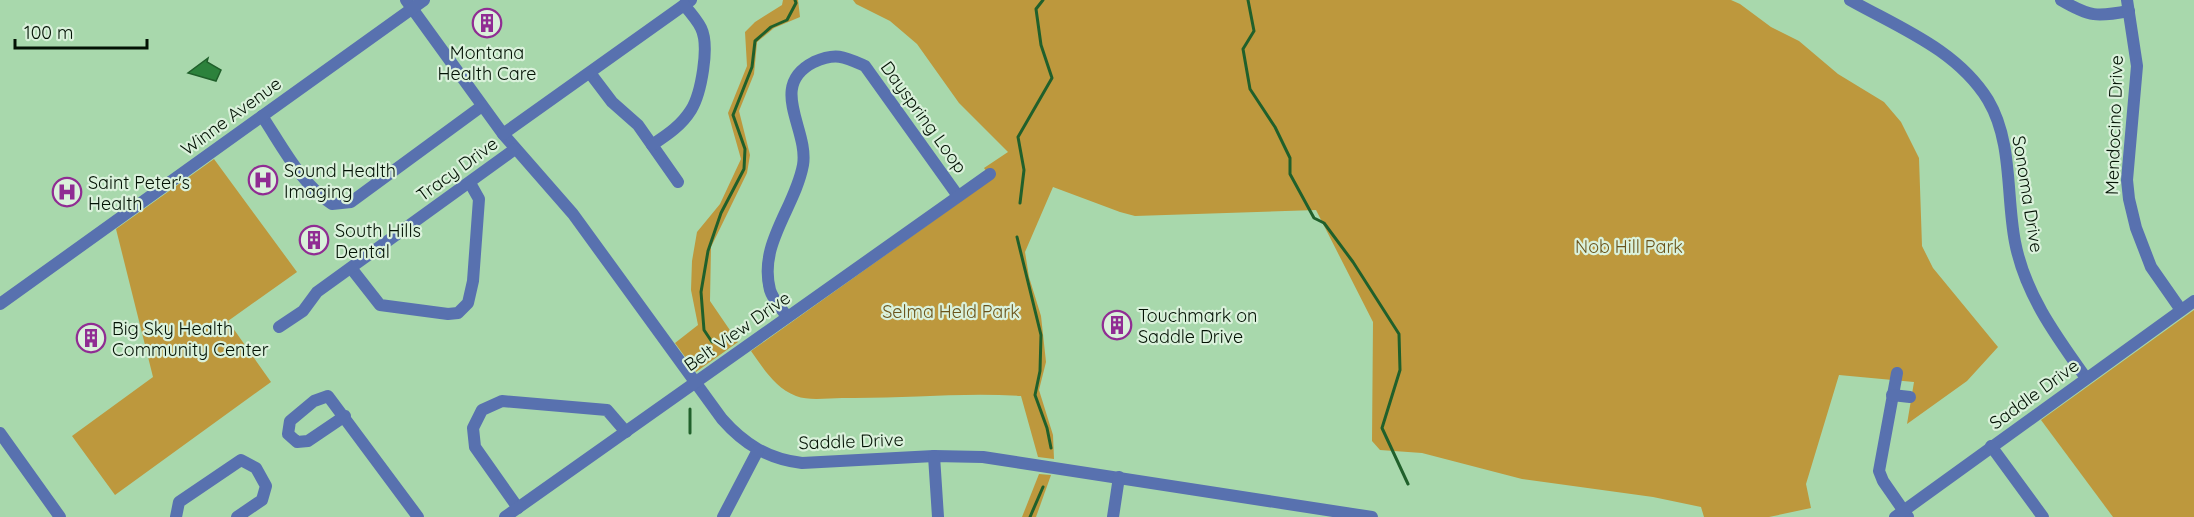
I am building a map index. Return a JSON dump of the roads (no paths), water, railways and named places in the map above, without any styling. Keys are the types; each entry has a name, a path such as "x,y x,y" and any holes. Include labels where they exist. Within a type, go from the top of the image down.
{"street":[{"name":"Winne Avenue","path":"0,304 262,116 409,5 424,0"},
{"name":"Sonoma Drive","path":"1850,0 1933,45 1965,72 1988,101 1996,118 2005,150 2009,207 2021,266 2045,318 2086,378"},
{"path":"2061,0 2081,12 2098,16 2128,6"},
{"path":"503,134 688,2 701,28 705,45 702,74 691,109 674,131 652,145"},
{"name":"Saddle Drive","path":"409,5 503,134 573,214 694,383 733,432 758,450 782,460 802,463 934,456 984,457 1372,517"},
{"name":"Mendocino Drive","path":"2128,6 2137,66 2127,180 2129,199 2136,228 2151,267 2181,310"},
{"name":"Dayspring Loop","path":"787,317 770,293 767,266 771,243 800,180 804,157 792,111 792,95 794,83 802,69 827,56 844,56 866,66 958,196"},
{"path":"590,73 612,102 638,125 678,182"},
{"path":"262,116 308,182 322,198 332,204 351,202 482,106"},
{"name":"Tracy Drive","path":"279,327 303,310 317,292 515,149"},
{"name":"Belt View Drive","path":"506,517 990,174"},
{"path":"351,268 380,305 448,314 458,313 468,303 473,281 479,199 470,183"},
{"name":"Saddle Drive","path":"1902,515 1991,446 2194,301"},
{"path":"1897,373 1879,471 1902,515"},
{"path":"1892,395 1910,397"},
{"path":"345,416 308,441 297,442 288,434 290,421 314,401 328,396 345,416 418,517"},
{"path":"518,508 475,447 472,428 482,410 502,401 607,410 626,432"},
{"path":"0,433 60,517"},
{"path":"1991,446 2043,517"},
{"path":"723,517 758,450"},
{"path":"934,456 938,517"},
{"path":"176,517 179,502 241,460 256,468 266,486 262,500 237,517"},
{"path":"1113,517 1119,477"}],"waterway":[{"path":"712,342 704,330 701,292 708,251 721,213 744,169 745,149 733,115 752,67 755,41 771,27 787,20 796,3 795,0"},
{"path":"1020,203 1024,170 1018,137 1052,78 1041,45 1036,9 1043,0"},
{"path":"1248,0 1254,31 1243,49 1250,89 1275,127 1290,158 1290,174 1314,218 1324,223 1353,262 1399,334 1400,370 1382,428 1408,484"},
{"path":"1017,237 1041,335 1040,371 1035,395 1047,428 1051,448"},
{"path":"690,409 690,433"},
{"path":"1030,517 1043,487"}],"place":[{"name":"Montana Health Care","path":"487,23"},
{"name":"Sound Health Imaging","path":"263,180"},
{"name":"Saint Peter's Health","path":"67,192"},
{"name":"South Hills Dental","path":"314,240"},
{"name":"Touchmark on Saddle Drive","path":"1117,325"},
{"name":"Big Sky Health Community Center","path":"91,338"}],"park label":[{"name":"Nob Hill Park","path":"1629,246"},
{"name":"Selma Held Park","path":"951,311"}]}
